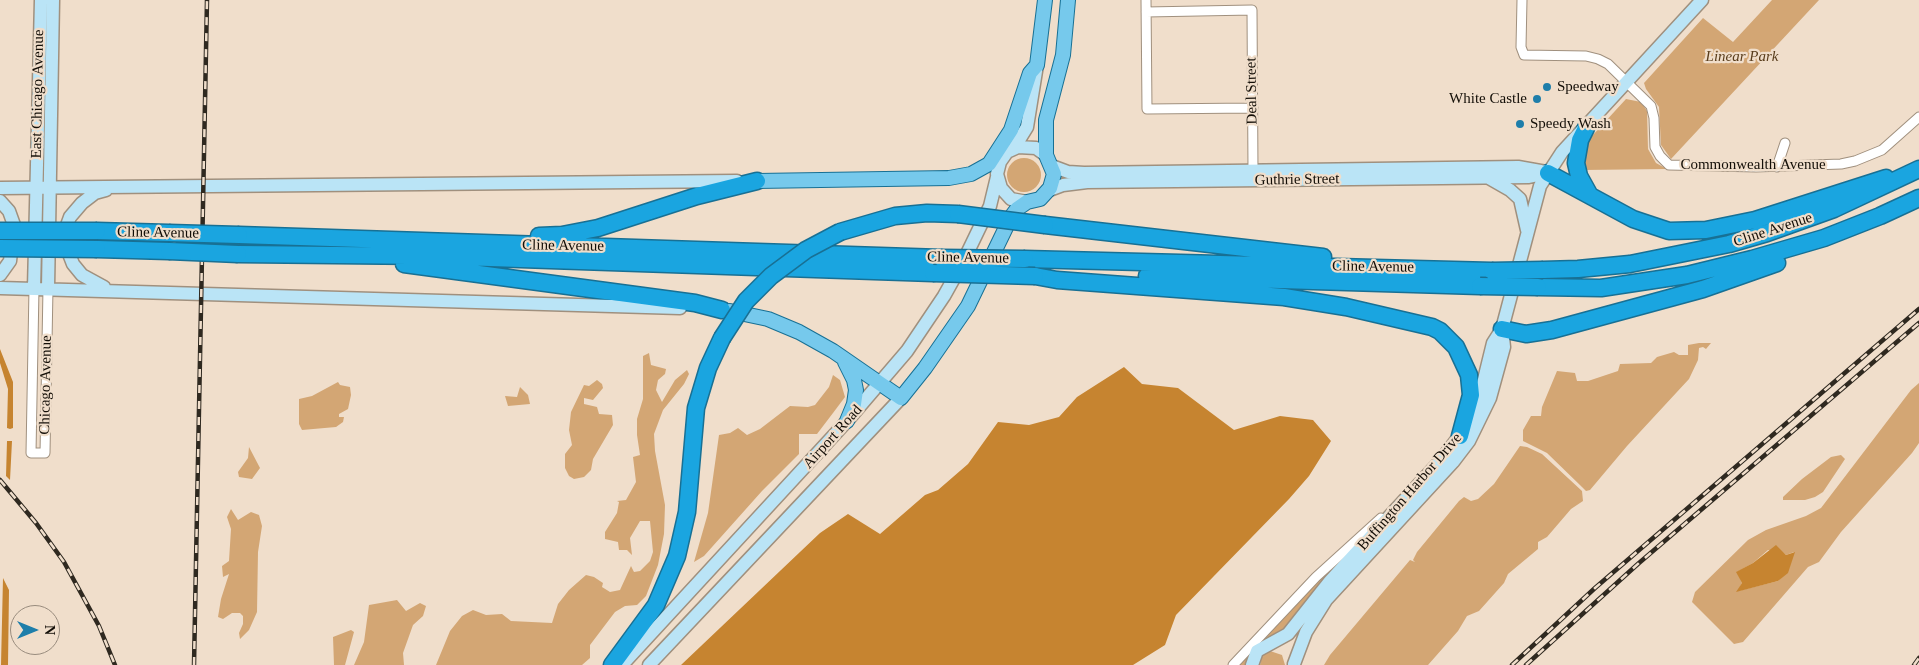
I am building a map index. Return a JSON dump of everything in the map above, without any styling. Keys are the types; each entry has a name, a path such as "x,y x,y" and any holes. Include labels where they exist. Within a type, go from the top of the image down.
{"highway":[{"path":"1586,128 1578,147 1576,163 1579,176 1589,194"},
{"path":"1548,173 1633,219 1668,231 1706,230 1755,220 1867,183 1917,170"},
{"name":"Cline Avenue","path":"0,231 239,235 941,258 1492,271 1578,270 1630,264 1729,244 1775,231 1834,209 1917,170"},
{"path":"396,241 562,235 598,228 697,196 757,181"},
{"name":"Cline Avenue","path":"0,248 340,256 442,256 1035,276 1091,274 1601,288 1648,282 1752,259 1824,238 1919,198"},
{"path":"612,665 656,605 676,561 687,512 696,408 708,368 722,338 746,301 771,276 806,250 840,232 895,216 927,213 958,214 1423,268"},
{"path":"1502,328 1526,334 1552,330 1703,289 1791,258 1824,238"},
{"path":"340,256 695,303 722,310"},
{"path":"1035,276 1057,280 1284,298 1346,307 1432,327 1440,331 1456,347 1468,375 1470,395 1460,436"}],"main road":[{"name":"East Chicago Avenue","path":"36,187 41,0"},
{"name":"East Chicago Avenue","path":"50,187 53,0"},
{"path":"1045,0 1027,127 1000,162 997,177 1005,194 1018,202 1040,199 1053,181 1049,161 1046,120 1063,55 1068,0"},
{"path":"1502,328 1540,186 1562,152 1702,0"},
{"path":"989,164 1011,130 1030,73 1037,65"},
{"path":"0,188 949,178 971,174 1011,150 1030,146 1049,161"},
{"name":"Guthrie Street","path":"1049,161 1068,172 1084,173 1253,171 1420,174 1489,178 1529,177 1548,173"},
{"name":"Guthrie Street","path":"1047,191 1063,185 1095,182 1420,174 1526,167 1548,173"},
{"name":"Airport Road","path":"622,665 880,385 907,351 944,296 990,206 997,177"},
{"path":"1489,178 1510,190 1520,199 1528,236"},
{"name":"Chicago Avenue","path":"34,288 36,187"},
{"name":"Chicago Avenue","path":"48,288 50,187"},
{"path":"115,290 87,279 73,264 66,246 66,228 70,217 82,202 95,193 118,187"},
{"path":"0,201 9,211 14,225 10,261 0,275"},
{"name":"Airport Road","path":"649,665 900,398 958,323 1011,217 1027,202"},
{"path":"0,288 115,290 722,310 784,325 817,341 900,398"},
{"name":"Buffington Harbor Drive","path":"1252,665 1256,650 1288,634 1330,581 1460,436 1473,416 1493,343 1502,328"},
{"name":"Buffington Harbor Drive","path":"1294,664 1306,632 1326,600 1453,462 1469,441 1490,398 1504,347 1502,328"},
{"path":"842,357 856,386 856,399 847,421"},
{"path":"1270,643 1283,646 1289,650 1294,664"}],"street":[{"path":"1146,0 1147,109 1252,108"},
{"path":"1522,0 1522,47 1524,55 1592,57 1608,64 1628,82"},
{"name":"Deal Street","path":"1146,12 1252,10 1253,171"},
{"name":"Commonwealth Avenue","path":"1628,82 1651,106 1654,118 1655,147 1660,156 1669,165 1826,166 1855,161 1890,145 1919,117"},
{"path":"1777,167 1785,143"},
{"name":"Chicago Avenue","path":"34,288 31,453 45,453 48,288"},
{"path":"1233,665 1316,577 1416,486"}],"green space":[{"name":"Linear Park","path":"1772,0 1819,0 1671,159 1661,145 1659,107 1644,83 1703,18 1733,42"},
{"path":"1626,99 1641,102 1647,111 1648,149 1656,163 1667,169 1583,170 1583,149 1592,136"},
{"path":"1024,158 1036,163 1041,175 1036,187 1024,192 1012,187 1007,175 1012,163"},
{"path":"1711,343 1706,349 1703,347 1699,348 1698,360 1689,379 1627,446 1590,490 1586,491 1547,453 1523,441 1523,430 1531,416 1541,416 1542,407 1557,371 1575,373 1577,381 1588,381 1618,371 1620,364 1651,363 1657,357 1674,352 1679,355 1688,355 1688,345"},
{"path":"649,353 651,365 666,369 665,374 658,380 656,390 662,402 675,380 687,370 689,374 684,384 663,410 654,434 655,451 665,505 664,534 658,565 646,596 637,605 625,606 615,612 590,645 590,658 582,665 436,665 450,631 462,616 473,610 486,615 502,614 511,621 552,623 558,604 569,590 586,575 594,577 603,583 602,587 610,592 620,590 631,566 634,572 640,571 650,561 653,552 650,521 640,521 630,538 632,555 627,550 619,550 618,542 605,539 605,532 617,513 619,502 617,501 626,500 636,482 633,457 640,455 637,419 643,399 643,356"},
{"path":"833,375 840,380 845,397 817,434 799,434 799,454 762,491 704,556 694,562 708,513 719,435 730,433 738,428 747,435 760,429 790,406 808,407 815,405 829,387"},
{"path":"597,380 602,384 603,388 593,400 584,398 584,404 597,407 599,414 612,415 613,425 593,459 591,470 584,477 574,479 569,476 565,468 565,454 572,445 569,430 571,412 584,385 589,386"},
{"path":"338,382 340,385 350,387 351,395 348,409 339,414 339,417 344,417 343,422 336,427 302,430 299,424 299,399 312,396"},
{"path":"1919,383 1919,443 1841,532 1819,562 1808,567 1743,642 1734,644 1692,602 1695,592 1748,540 1766,530 1806,516 1821,508 1911,390","holes":["1768,550 1781,551 1786,555 1794,552 1789,568 1778,581 1738,591 1742,583 1737,572 1753,563"]},
{"path":"520,387 528,395 530,404 508,406 505,396 517,397"},
{"path":"1520,446 1542,454 1582,491 1583,501 1571,509 1547,537 1538,542 1538,549 1508,574 1504,583 1479,611 1467,616 1458,631 1428,665 1324,665 1330,655 1410,560 1415,562 1413,560 1417,552 1459,501 1464,497 1471,501 1478,499 1494,484"},
{"path":"249,447 260,468 252,479 239,477 238,472 248,458"},
{"path":"1841,455 1845,459 1823,492 1805,500 1783,500 1783,497 1802,479 1831,457"},
{"path":"231,509 238,520 251,512 259,515 262,526 258,552 257,612 249,630 240,639 239,633 243,624 243,616 240,613 232,613 223,619 218,617 221,599 229,574 223,577 222,566 229,561 231,529 227,517"},
{"path":"1375,527 1288,629 1248,665 1237,665 1298,598"},
{"path":"397,600 406,611 420,603 426,606 423,616 413,625 403,653 404,665 354,665 364,642 369,605"},
{"path":"351,630 354,632 345,665 334,665 333,637"},
{"path":"1270,651 1282,655 1285,665 1260,665 1262,655"}],"shaded area":[{"path":"0,349 13,382 13,428 10,429 7,428 8,389 0,363"},
{"path":"1124,367 1142,384 1178,388 1234,430 1280,416 1313,420 1331,441 1309,476 1289,499 1176,615 1165,645 1133,665 681,665 820,533 848,514 880,534 925,495 938,490 968,464 998,422 1029,425 1059,417 1077,397"},
{"path":"7,441 12,441 10,480 6,476"},
{"path":"1776,545 1786,555 1795,552 1788,573 1778,581 1736,592 1742,583 1736,572 1753,563"},
{"path":"3,578 9,590 8,665 1,665"}],"railway":[{"path":"194,665 207,0"},
{"path":"1512,665 1595,588 1919,309"},
{"path":"1526,665 1639,563 1919,323"},
{"path":"0,480 36,523 64,562 99,626 115,665"},
{"path":"1914,665 1919,658"}],"place":[{"name":"Speedway","path":"1547,87"},
{"name":"White Castle","path":"1537,99"},
{"name":"Speedy Wash","path":"1520,124"}]}
